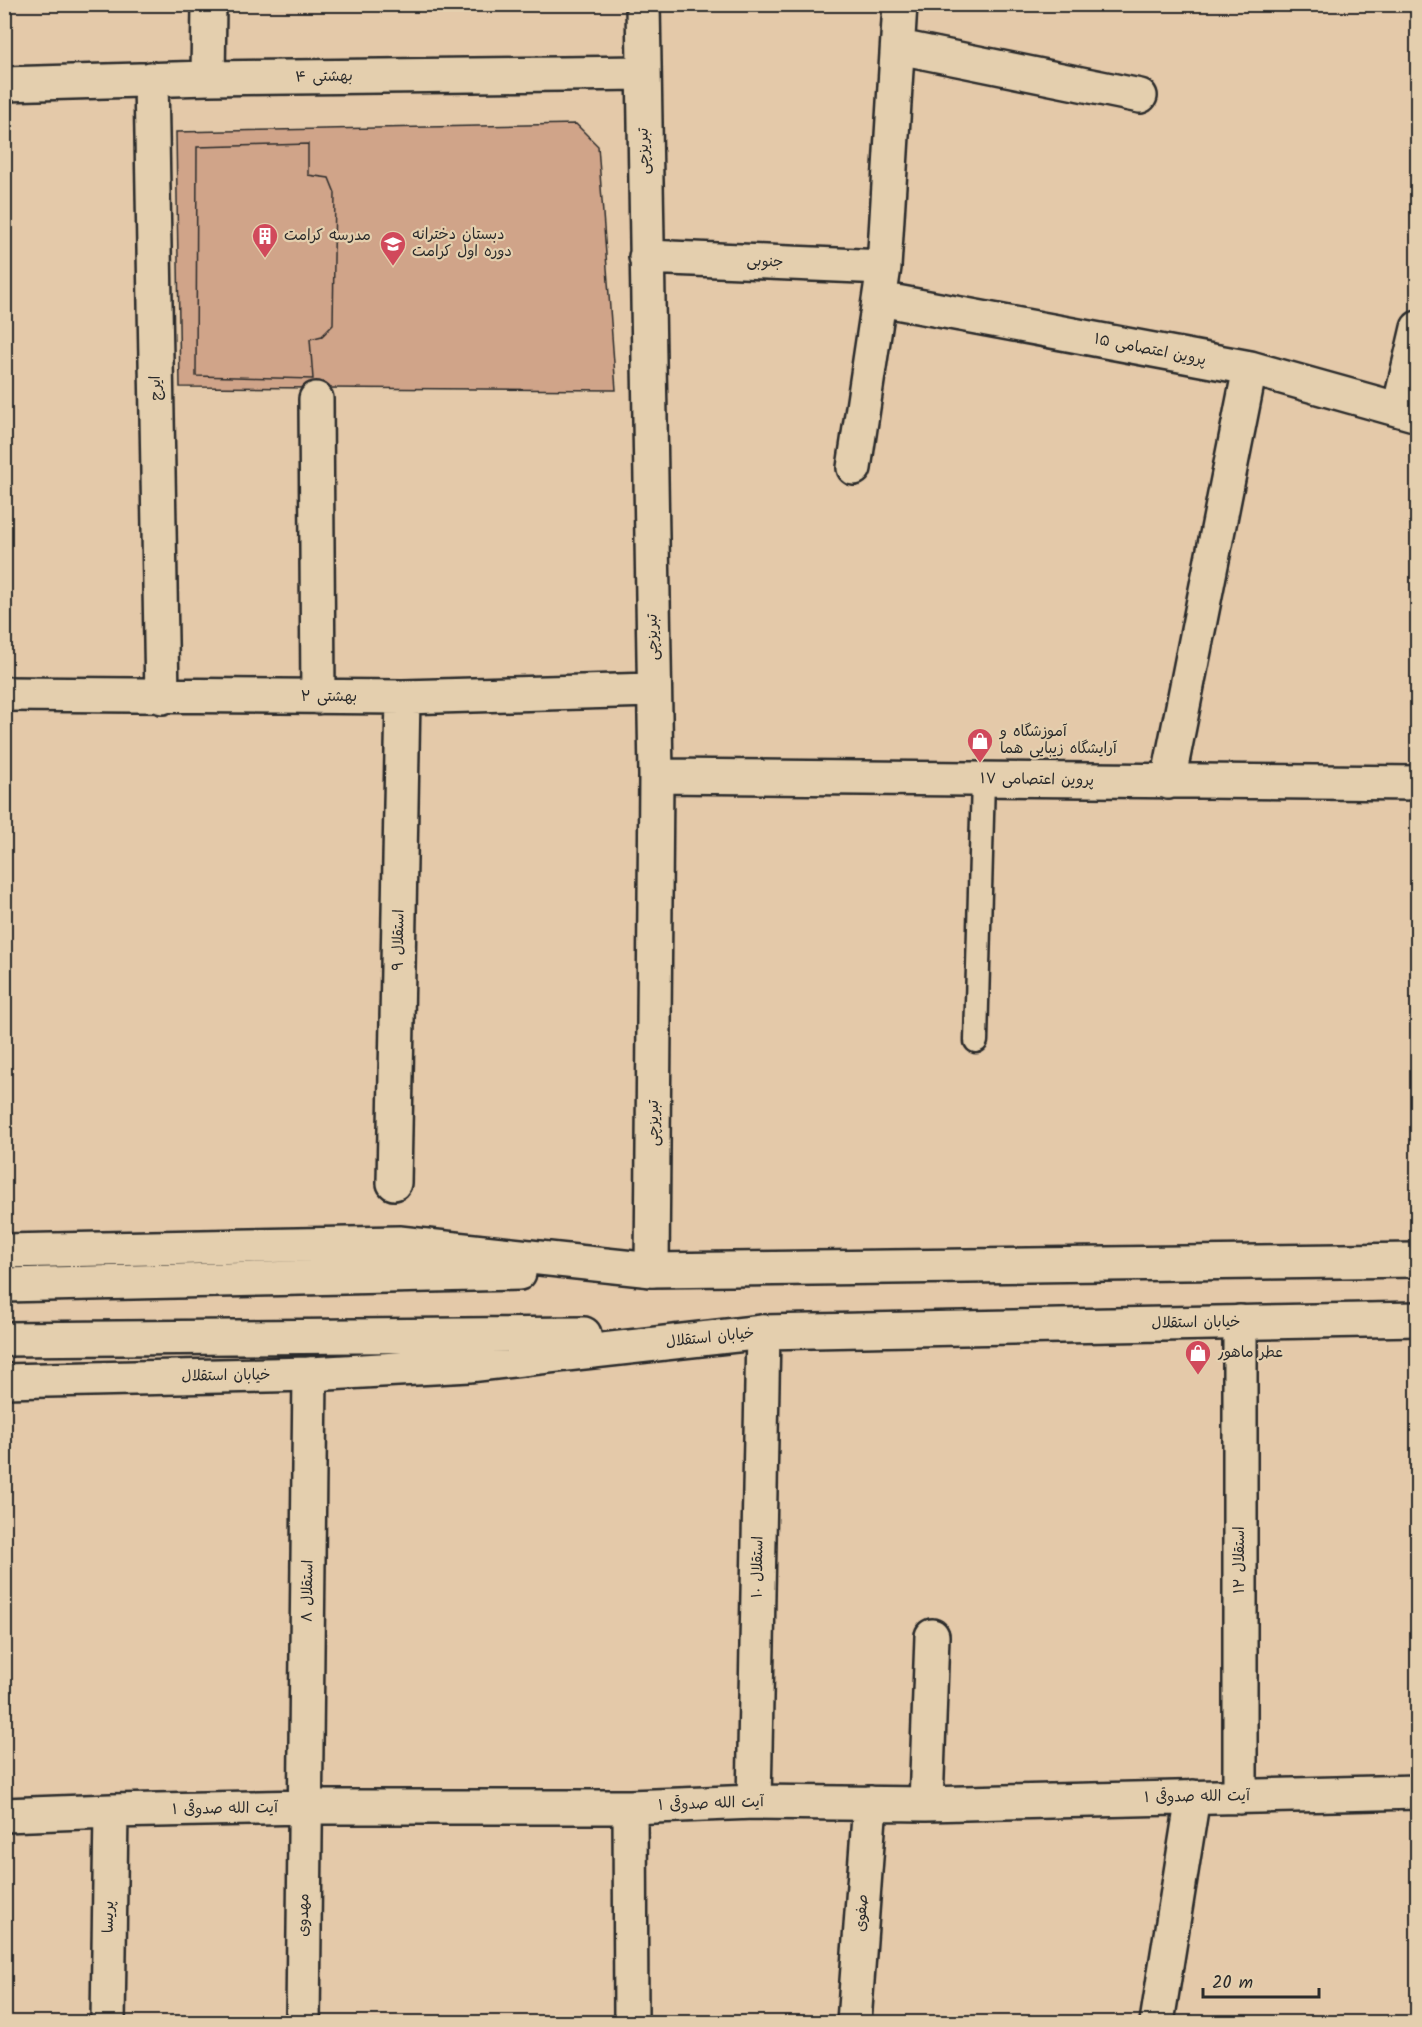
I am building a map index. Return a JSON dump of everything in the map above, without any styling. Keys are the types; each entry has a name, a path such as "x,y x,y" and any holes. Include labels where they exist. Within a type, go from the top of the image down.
{"street":[{"path":"208,78 209,4"},
{"name":"تبریزچی","path":"643,4 656,776 652,1270"},
{"path":"854,468 884,267 900,4"},
{"path":"899,47 1140,96"},
{"name":"بهشتی ۴","path":"4,84 208,78 644,74"},
{"name":"ایرج","path":"151,79 162,697"},
{"name":"جنوبی","path":"646,257 884,267"},
{"name":"پروین اعتصامی ۱۵","path":"880,299 1250,368 1408,412"},
{"path":"1408,412 1418,328"},
{"path":"1168,782 1250,368"},
{"path":"316,399 318,697"},
{"name":"بهشتی ۲","path":"4,694 162,697 403,697 654,690"},
{"name":"استقلال ۹","path":"394,1183 403,697"},
{"name":"پروین اعتصامی ۱۷","path":"656,776 1418,783"},
{"path":"4,1251 399,1243 652,1270"},
{"path":"4,1285 652,1270 1418,1260"},
{"name":"خیابان استقلال","path":"4,1381 310,1374 469,1365 763,1332 1418,1318"},
{"name":"استقلال ۱۲","path":"1240,1322 1240,1797"},
{"path":"4,1339 763,1332"},
{"name":"استقلال ۱۰","path":"754,1802 763,1332"},
{"name":"استقلال ۸","path":"305,1808 310,1374"},
{"path":"926,1804 932,1636"},
{"name":"آیت الله صدوقی ۱","path":"4,1815 305,1808 630,1807 754,1802 926,1804 1418,1792"},
{"path":"1157,2022 1193,1797"},
{"name":"صفوی","path":"854,2022 870,1803"},
{"path":"630,1807 631,2022"},
{"name":"مهدوی","path":"303,2022 305,1808"},
{"name":"پریسا","path":"108,2022 111,1811"}],"lane":[{"path":"976,1041 983,779"}],"building":[{"name":"دبستان دخترانه دوره اول کرامت","path":"576,124 598,146 616,390 180,387 176,132"},
{"name":"مدرسه کرامت","path":"308,144 308,175 329,178 335,193 333,325 322,336 310,339 313,379 196,376 197,147"}],"place":[{"name":"مدرسه کرامت","path":"265,259"},
{"name":"دبستان دخترانه دوره اول کرامت","path":"393,267"},
{"name":"آموزشگاه و آرایشگاه زیبایی هما","path":"980,764"},
{"name":"عطر ماهور","path":"1198,1376"}]}
